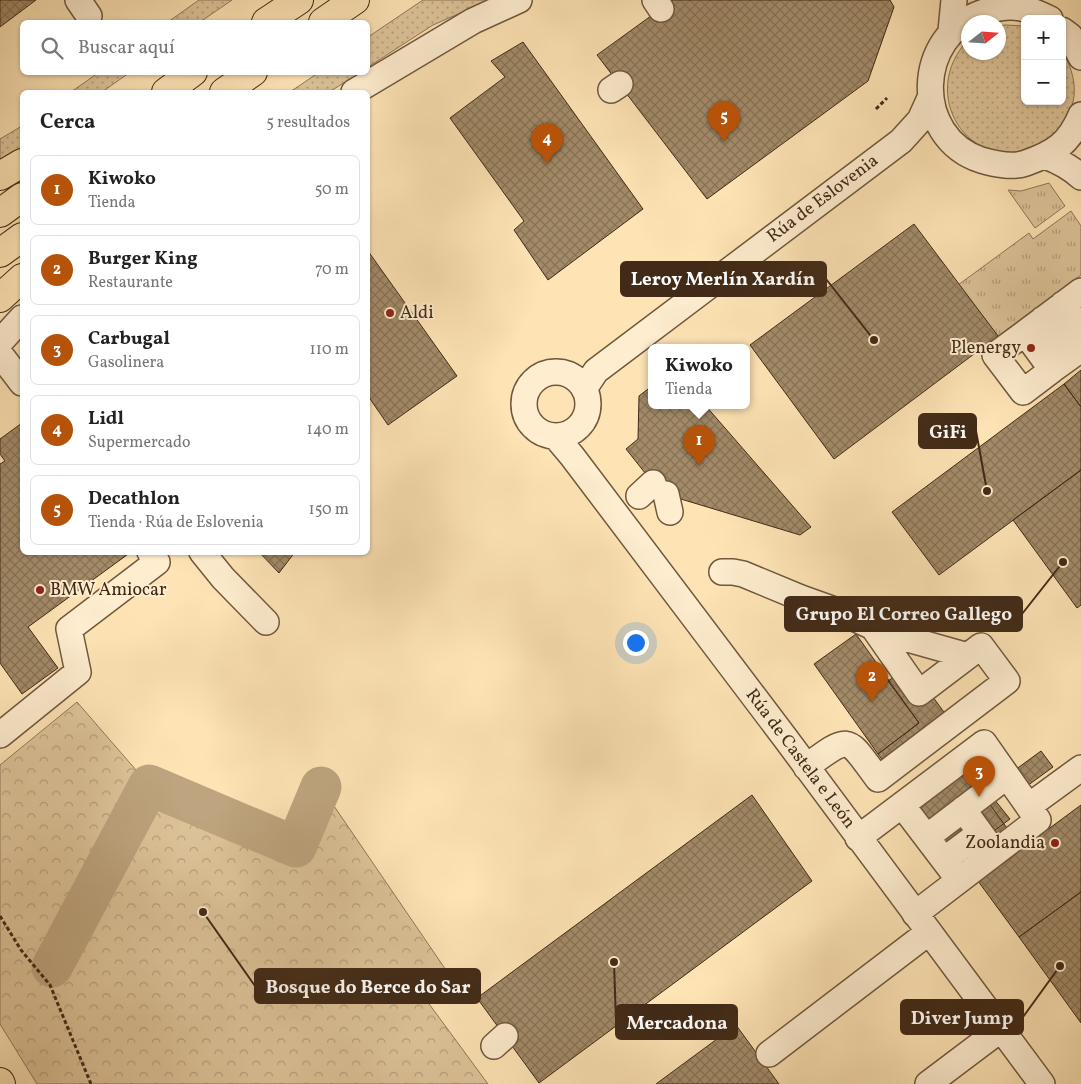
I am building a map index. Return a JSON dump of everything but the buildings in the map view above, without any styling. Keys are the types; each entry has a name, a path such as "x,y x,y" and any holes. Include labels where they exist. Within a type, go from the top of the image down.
{"highway":[{"path":"269,20 298,0"},
{"path":"327,20 355,0"},
{"path":"169,90 189,75"},
{"path":"227,90 249,75"},
{"path":"0,176 20,164"},
{"path":"0,213 20,198"},
{"path":"0,253 20,238"},
{"path":"0,298 20,280"}],"street":[{"path":"357,90 473,21 519,0"},
{"path":"951,31 954,0"},
{"path":"1041,15 1024,8 986,4 951,31 937,51 930,74 930,98 938,122 952,142 972,157 996,164 1021,164 1045,156 1063,146 1077,124"},
{"path":"1066,33 1070,36 1081,57"},
{"name":"Rúa de Eslovenia","path":"584,389 596,370 901,141 920,120 930,98"},
{"path":"1077,124 1081,167"},
{"name":"Rúa de Eslovenia","path":"901,141 929,134 948,136"},
{"path":"1045,156 1070,167 1081,177"},
{"path":"1062,306 1081,330"},
{"path":"1062,306 1068,358 1022,392 994,355 1062,306"},
{"path":"0,342 20,320"},
{"path":"0,354 20,381"},
{"path":"557,372 568,375 577,380 584,389 588,398 588,407 582,424 566,435 556,437 547,435 532,425 527,417 524,407 529,387 536,379 546,374 557,372"},
{"name":"Rúa de Castela e León","path":"556,437 584,471 1042,1084"},
{"path":"0,735 78,672 68,629 157,562 152,555"},
{"path":"204,555 223,578 266,622"},
{"path":"722,572 743,574 843,613 890,634 968,656"},
{"path":"806,767 835,746 843,743 850,744 878,779 1007,680 980,646 919,693 873,627"},
{"path":"769,1054 922,923 959,880 1038,820 984,744 858,838"},
{"path":"1029,806 1081,768"},
{"path":"926,837 1007,776"},
{"path":"902,804 959,880"},
{"path":"963,810 995,853"},
{"path":"944,860 980,833"},
{"path":"928,1084 1001,1029"}],"path":[{"path":"876,109 887,98"},
{"path":"0,916 21,950 50,985 91,1084"}],"green space":[{"path":"199,0 232,0 203,20 171,20"},
{"path":"423,0 490,0 433,25 370,66 370,36"},
{"path":"1006,25 1021,26 1021,105 1066,105 1066,58 1074,83 1071,108 1055,135 1047,141 1035,147 1011,153 990,150 971,140 958,124 949,105 948,83 954,61 961,50 961,60 1006,60"},
{"path":"95,75 126,75 105,90 74,90"},
{"path":"315,75 357,75 332,90 293,90"},
{"path":"20,127 20,148 0,161 0,139"},
{"path":"1049,183 1065,206 1035,228 1008,190 1021,191"},
{"path":"1071,211 1081,226 1081,275 998,336 958,285 1029,233 1033,239"},
{"path":"77,702 149,785 296,847 321,787 450,976 424,997 488,1084 37,1084 0,1024 0,765"}],"waterway":[{"path":"52,967 149,785 296,847 321,787"}],"place":[{"name":"Decathlon","path":"724,142"},
{"name":"Lidl","path":"547,164"},
{"name":"Aldi","path":"390,313"},
{"name":"Leroy Merlín Xardín","path":"874,340"},
{"name":"Plenergy","path":"1031,348"},
{"name":"Kiwoko","path":"699,466"},
{"name":"GiFi","path":"987,491"},
{"name":"Grupo El Correo Gallego","path":"1063,562"},
{"name":"BMW Amiocar","path":"40,590"},
{"name":"Burger King","path":"872,702"},
{"name":"Carbugal","path":"979,797"},
{"name":"Zoolandia","path":"1055,843"},
{"name":"Bosque do Berce do Sar","path":"203,912"},
{"name":"Mercadona","path":"614,962"},
{"name":"Diver Jump","path":"1060,966"}]}
